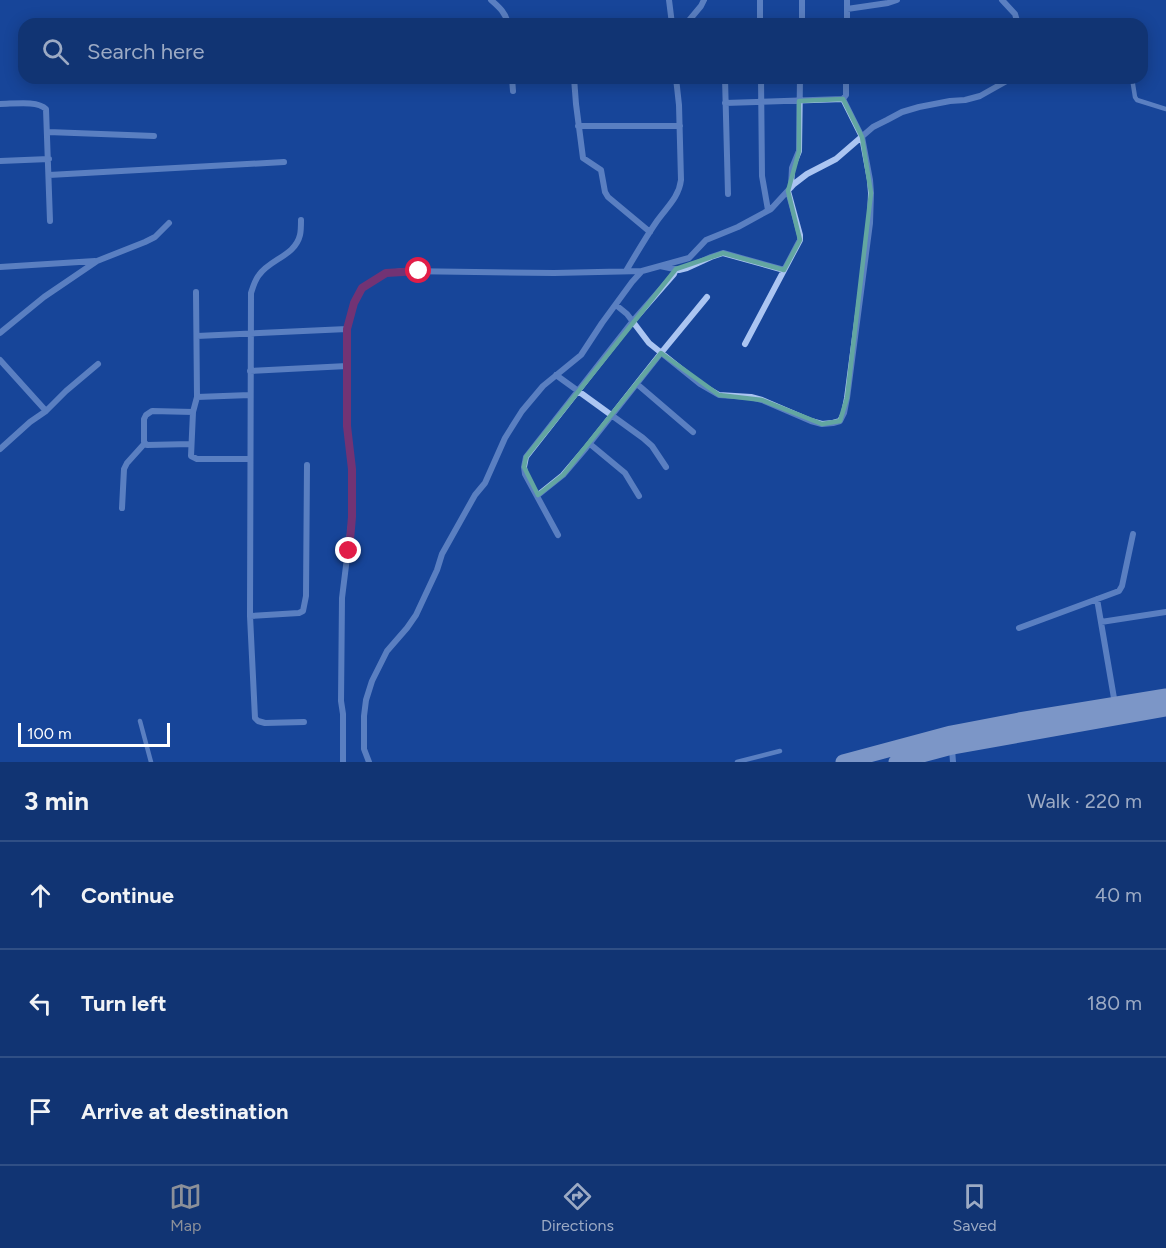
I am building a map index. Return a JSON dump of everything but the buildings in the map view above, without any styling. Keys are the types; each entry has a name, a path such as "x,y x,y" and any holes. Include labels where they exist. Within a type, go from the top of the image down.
{"main road":[{"path":"896,762 952,747 1019,720 1166,696"},
{"path":"843,762 952,747 1166,709"}],"street":[{"path":"491,0 502,10 506,18"},
{"path":"669,0 671,18"},
{"path":"691,18 704,0"},
{"path":"760,0 760,18"},
{"path":"802,0 802,18"},
{"path":"847,0 847,18"},
{"path":"847,9 897,0"},
{"path":"1002,0 1016,18"},
{"path":"512,84 513,91"},
{"path":"574,84 582,155 587,162 601,170 608,197 650,232"},
{"path":"626,271 678,193 680,186 680,126 676,84"},
{"path":"724,84 728,194"},
{"path":"761,84 762,176 768,210"},
{"path":"745,344 800,240 789,189 792,168 799,151 800,84"},
{"path":"843,99 846,95 846,84"},
{"path":"343,762 342,598 352,517 352,469 347,426 347,329 354,303 362,288 386,273 405,271 554,273 642,271 689,258 706,240 768,210 807,174 836,159 873,127 902,112 980,96 1001,84"},
{"path":"725,103 843,99"},
{"path":"616,305 649,343 700,384 719,395 762,400 822,424 840,421 847,398 870,223 870,180 862,137 843,99"},
{"path":"0,104 36,103 43,105 46,109 50,221"},
{"path":"578,126 680,126"},
{"path":"48,132 154,136"},
{"path":"0,161 49,159"},
{"path":"49,175 284,162"},
{"path":"301,220 300,236 296,245 290,252 259,274 251,293 250,616 255,718 258,722 264,723 304,722"},
{"path":"0,333 44,297 98,261 155,237 169,223"},
{"path":"660,266 676,269 687,268 723,253 784,270"},
{"path":"0,267 98,261"},
{"path":"558,535 525,474 526,457 676,269"},
{"path":"369,762 364,749 364,716 372,681 379,665 387,651 416,615 442,554 475,495 485,483 506,438 522,411 543,386 581,355 642,271"},
{"path":"196,292 197,397 193,412 191,456 197,459 250,459"},
{"path":"538,495 563,475 590,444 707,297"},
{"path":"197,336 347,329"},
{"path":"0,360 46,411"},
{"path":"0,449 98,364"},
{"path":"250,371 347,366"},
{"path":"556,375 643,438 652,446 666,467"},
{"path":"637,384 693,432"},
{"path":"197,397 250,395"},
{"path":"122,508 124,469 145,443 144,418 152,411 193,412"},
{"path":"145,443 150,445 190,444"},
{"path":"590,444 625,473 639,496"},
{"path":"250,616 303,611 306,596 307,465"},
{"path":"1019,628 1119,591 1133,534"},
{"path":"1097,599 1115,704"},
{"path":"1101,622 1166,612"}],"lane":[{"path":"1133,84 1137,100 1166,109"},
{"path":"140,721 151,762"},
{"path":"737,762 780,751"}],"highlighted area":[{"path":"843,99 862,137 871,193 847,398 840,421 822,424 762,400 719,395 661,353 563,475 538,495 524,467 526,457 676,269 723,253 784,270 800,240 788,191 799,151 799,101"}],"route":[{"path":"349,551 352,469 347,426 347,329 354,303 362,288 386,273 419,271"}]}
